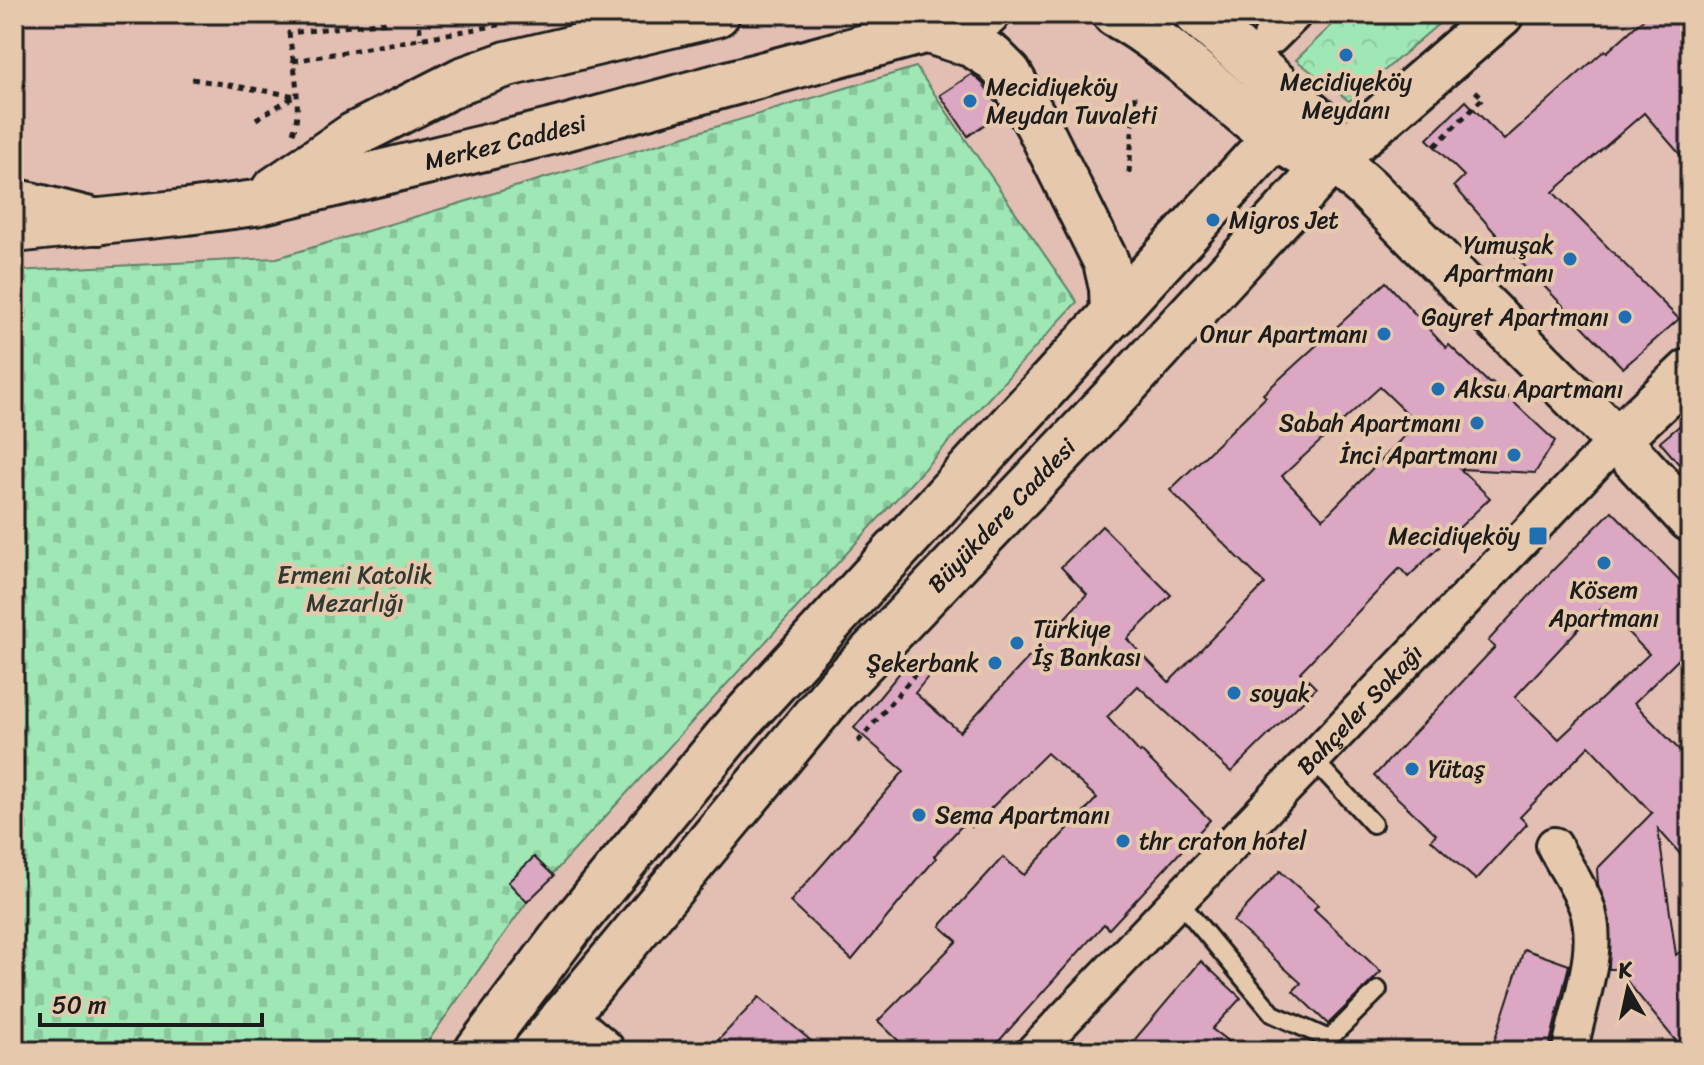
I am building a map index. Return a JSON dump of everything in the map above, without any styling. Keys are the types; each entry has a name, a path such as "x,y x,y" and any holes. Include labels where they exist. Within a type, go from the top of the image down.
{"main road":[{"path":"255,203 354,135 462,80 507,64 717,14"},
{"name":"Merkez Caddesi","path":"14,230 255,203 508,143 987,14"},
{"path":"1115,14 1141,28 1275,137 1302,153 1334,159 1368,189 1617,440 1690,519"},
{"path":"1197,14 1318,121 1333,146 1334,159"},
{"name":"Büyükdere Caddesi","path":"543,1043 837,689 1131,380 1334,159 1501,14"},
{"path":"928,31 973,45 992,57 1009,74 1106,262 1112,288 1113,315"},
{"path":"602,1051 488,1036 629,854 739,722 1275,137"},
{"path":"14,201 98,222"},
{"name":"Bahçeler Sokağı","path":"1617,440 1690,371"},
{"path":"526,985 543,1043"}],"street":[{"name":"Bahçeler Sokağı","path":"1044,1046 1178,900 1617,440"},
{"path":"1554,845 1587,908 1592,958 1570,1051"}],"lane":[{"path":"1313,759 1373,824"},
{"path":"1178,900 1273,1014 1329,1039 1378,990"}],"path":[{"path":"418,14 421,39"},
{"path":"292,136 297,123 289,33 387,22"},
{"path":"293,61 504,24"},
{"path":"192,79 296,96"},
{"path":"1435,146 1483,98 1472,88"},
{"path":"1129,173 1135,95"},
{"path":"256,119 296,96"},
{"path":"858,742 921,667"}],"green space":[{"name":"Mecidiyeköy Meydanı","path":"1343,14 1450,14 1349,101 1296,60"},
{"name":"Ermeni Katolik Mezarlığı","path":"916,67 1077,302 527,902 421,1051 14,1051 14,271 277,258"}],"building":[{"path":"1649,14 1682,14 1690,23 1690,166 1644,113 1553,192 1679,319 1623,368 1516,257 1454,186 1464,176 1427,139 1466,101 1504,140"},
{"name":"Mecidiyeköy Meydan Tuvaleti","path":"972,74 983,84 1002,112 968,136 940,95"},
{"path":"1386,282 1446,348 1449,345 1555,441 1535,473 1460,469 1490,498 1408,577 1400,568 1300,672 1316,688 1231,772 1138,686 1107,717 1210,820 1109,929 1104,924 990,1051 909,1051 878,1021 957,941 940,926 1003,857 1024,875 1097,798 1047,753 972,827 966,821 934,856 936,858 852,960 790,902 904,771 854,728 911,659 931,673 915,693 960,732 1087,594 1061,567 1102,526 1171,595 1127,639 1169,682 1265,584 1170,490 1266,397 1263,394","holes":["1380,387 1417,423 1323,519 1282,476"]},
{"path":"1690,417 1690,477 1660,442"},
{"path":"1612,511 1690,591 1690,648 1634,703 1690,761 1690,865 1658,829 1676,955 1690,944 1690,1051 1684,1051 1617,969 1609,969 1610,921 1598,884 1597,869 1652,813 1589,746 1520,817 1527,824 1476,880 1431,840 1436,834 1374,776 1495,647 1488,641","holes":["1603,607 1649,654 1559,739 1515,697 1594,612 1596,614"]},
{"path":"534,857 554,876 527,902 508,882"},
{"path":"1280,871 1318,905 1314,909 1381,972 1328,1024 1293,991 1301,983 1233,921"},
{"path":"1524,949 1569,965 1548,1051 1491,1051"},
{"path":"1201,961 1241,998 1212,1029 1241,1051 1125,1051"},
{"path":"759,997 823,1051 708,1051"}],"place":[{"name":"Mecidiyeköy Meydanı","path":"1346,55"},
{"name":"Mecidiyeköy Meydan Tuvaleti","path":"970,101"},
{"name":"Migros Jet","path":"1213,220"},
{"name":"Yumuşak Apartmanı","path":"1570,259"},
{"name":"Gayret Apartmanı","path":"1625,317"},
{"name":"Onur Apartmanı","path":"1384,334"},
{"name":"Aksu Apartmanı","path":"1438,389"},
{"name":"Sabah Apartmanı","path":"1477,423"},
{"name":"İnci Apartmanı","path":"1514,455"},
{"name":"Mecidiyeköy","path":"1538,536"},
{"name":"Kösem Apartmanı","path":"1604,563"},
{"name":"Türkiye İş Bankası","path":"1017,643"},
{"name":"Şekerbank","path":"995,663"},
{"name":"soyak","path":"1234,693"},
{"name":"Yütaş","path":"1412,769"},
{"name":"Sema Apartmanı","path":"919,815"},
{"name":"thr craton hotel","path":"1123,841"}]}
